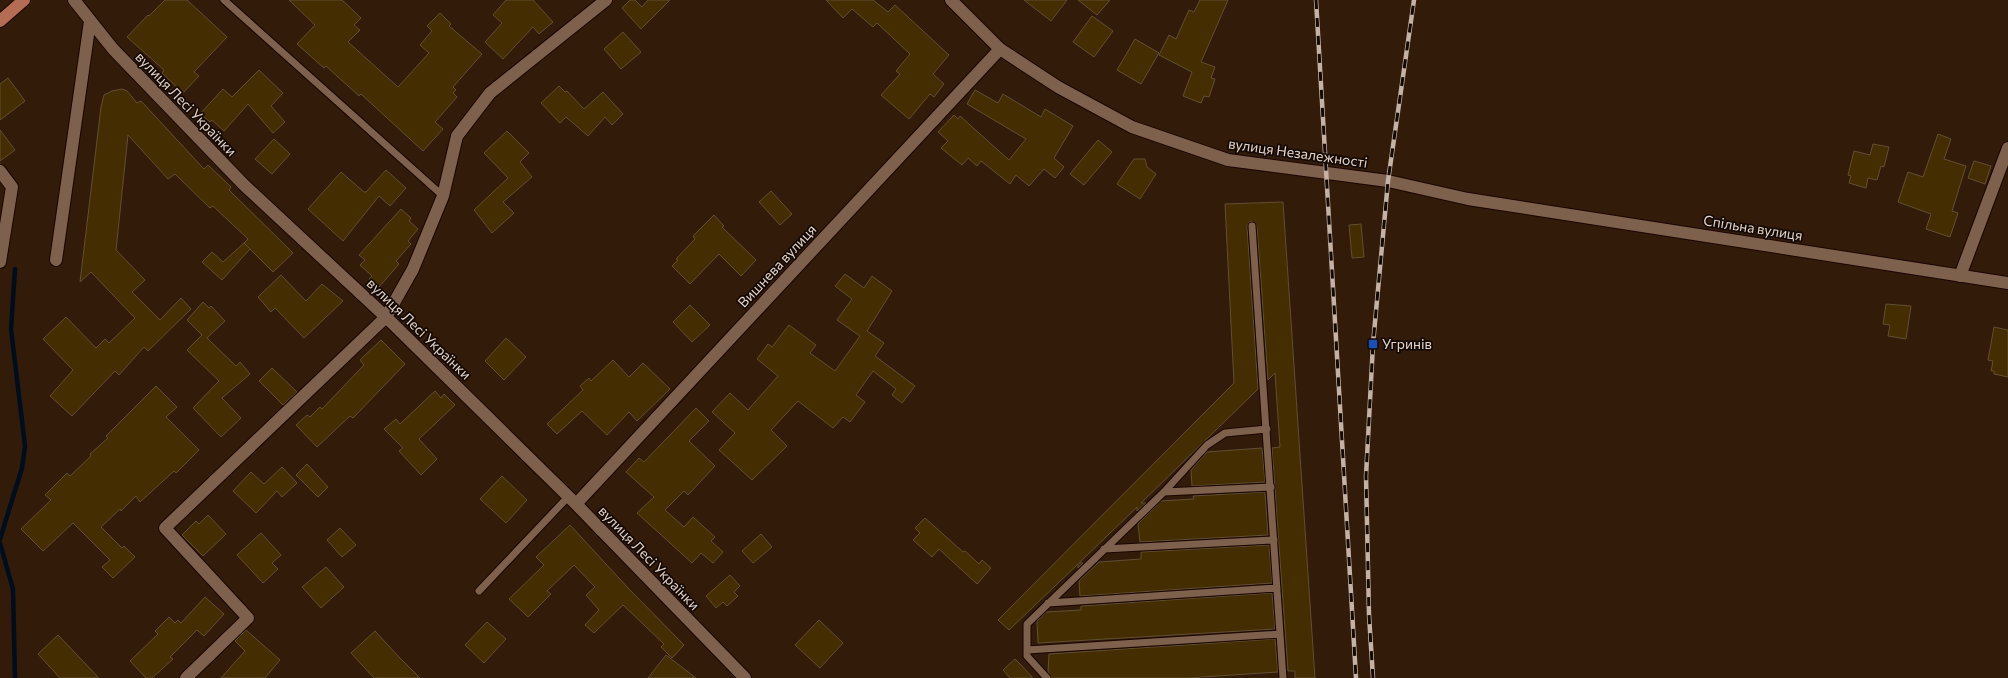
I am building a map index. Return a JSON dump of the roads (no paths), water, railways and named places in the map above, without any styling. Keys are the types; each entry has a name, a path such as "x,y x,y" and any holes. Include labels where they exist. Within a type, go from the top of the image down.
{"main road":[{"path":"0,21 24,0"}],"street":[{"path":"186,678 248,618 165,528 386,317 413,269 443,196 458,136 490,93 606,0"},
{"name":"вулиця Незалежності","path":"951,0 1000,49 1058,87 1132,127 1228,160 1388,181 1493,202"},
{"name":"вулиця Лесі Українки","path":"76,1 113,49 244,185 386,317 572,501 745,678"},
{"path":"56,260 90,21"},
{"name":"Вишнева вулиця","path":"572,501 1000,49"},
{"path":"1960,276 2008,148"},
{"path":"0,171 12,187 0,262"},
{"name":"Спільна вулиця","path":"1493,202 2008,283"}],"lane":[{"path":"224,0 443,196"},
{"path":"1252,226 1283,678"},
{"path":"1047,678 1026,656 1026,624 1164,492 1208,445 1225,433 1266,428"},
{"path":"1164,492 1270,487"},
{"path":"479,591 572,501"},
{"path":"1104,549 1274,540"},
{"path":"1048,603 1277,588"},
{"path":"1026,650 1280,634"}],"waterway":[{"path":"0,539 22,468 25,446 11,329 15,269"},
{"path":"0,543 13,589 15,678"}],"railway":[{"path":"1316,0 1356,678"},
{"path":"1373,678 1369,615 1366,476 1373,344 1388,181 1414,0"}],"place":[{"name":"Угринів","path":"1373,344"}]}
